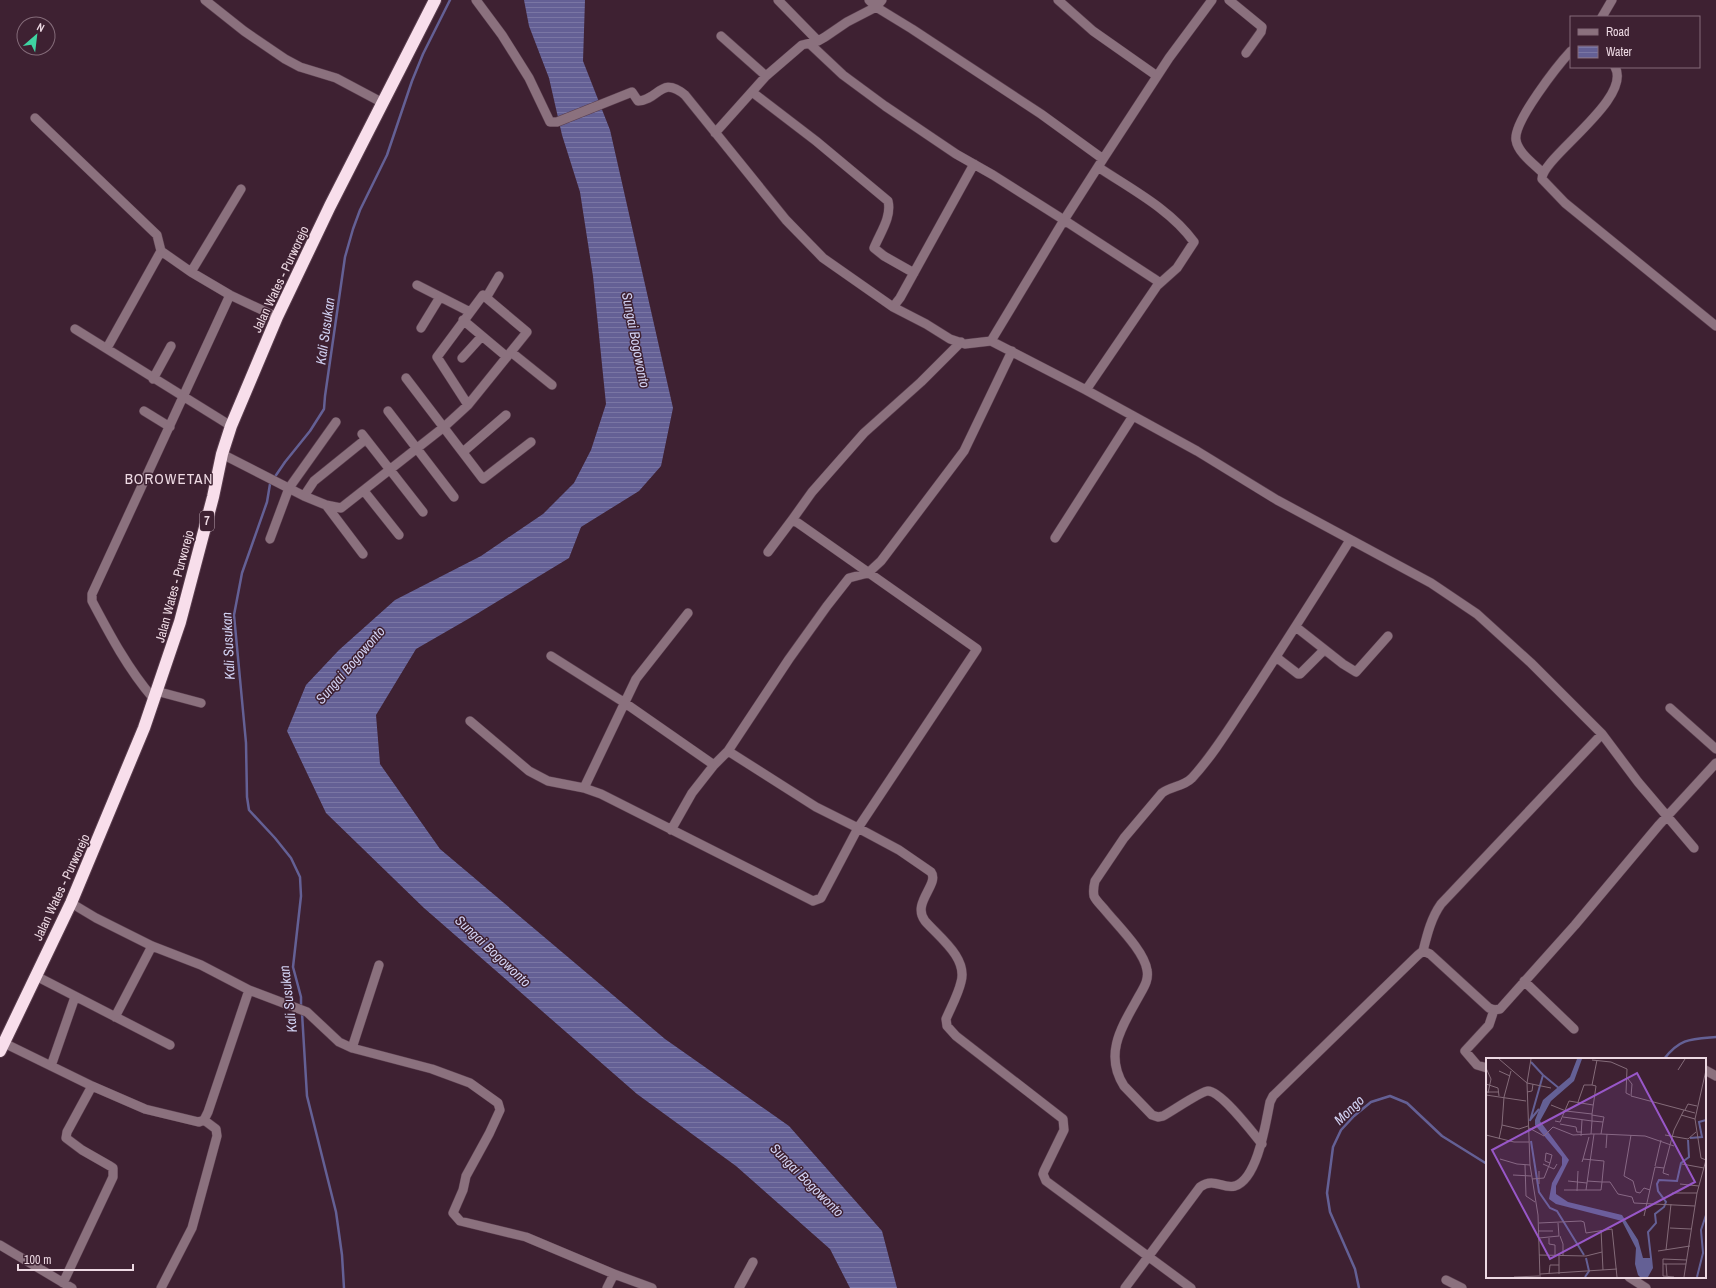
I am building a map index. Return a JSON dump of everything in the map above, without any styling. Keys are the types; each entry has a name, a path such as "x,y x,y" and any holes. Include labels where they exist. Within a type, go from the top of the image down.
{"highway":[{"name":"Jalan Wates - Purworejo","path":"2,1047 71,903 144,728 180,622 230,426 277,317 330,206 436,0"}],"street":[{"path":"205,0 244,31 285,59 300,67 336,78 383,103"},
{"path":"476,0 502,35 530,78 549,121 552,123 620,95 632,92 638,101 643,101 664,87 678,89 685,95 786,220 823,258 893,307 926,324 950,339 965,344 991,341 1012,351 1197,451 1277,500 1431,583 1477,614 1531,663 1602,734 1638,782 1694,848"},
{"path":"778,0 843,75 885,106 956,154 1064,220 1156,280 1158,285"},
{"path":"1058,0 1093,31 1157,76"},
{"path":"991,341 1100,163 1157,76 1212,0"},
{"path":"1229,0 1262,27 1261,32 1246,53"},
{"path":"1603,16 1612,0"},
{"path":"715,133 766,76 802,45 814,42 876,2 912,29 1015,97 1166,212 1184,229 1194,242 1177,268 1158,285 1086,390"},
{"path":"721,36 766,76"},
{"path":"1543,173 1519,148 1516,139 1518,128 1540,90 1570,52"},
{"path":"1616,68 1618,73 1617,78 1606,103 1543,173 1542,178 1565,203 1716,326"},
{"path":"752,92 816,141 888,201 890,208 888,216 874,248 884,256 914,273"},
{"path":"35,118 156,235 161,251 191,272 230,295 277,317"},
{"path":"893,307 914,273 939,225 974,164"},
{"path":"191,272 241,189"},
{"path":"107,348 161,251"},
{"path":"486,298 499,276"},
{"path":"417,285 470,312"},
{"path":"201,703 154,695 140,683 91,598 104,566 170,427 230,295"},
{"path":"222,454 304,496 326,505 341,508 444,427 468,405 527,332 483,295 437,357 468,405"},
{"path":"421,328 440,297"},
{"path":"464,320 482,336 552,385"},
{"path":"75,329 230,426"},
{"path":"462,358 482,336"},
{"path":"768,552 812,492 864,433 921,382 961,342"},
{"path":"153,379 171,346"},
{"path":"670,830 692,794 714,765 728,751 789,659 827,606 849,578 868,573 881,561 964,451 1012,351"},
{"path":"406,378 483,479 531,442"},
{"path":"144,411 170,427"},
{"path":"388,411 418,448 454,497"},
{"path":"463,452 506,415"},
{"path":"1055,538 1133,416"},
{"path":"270,539 289,488 336,422"},
{"path":"304,496 314,481 364,436 423,512"},
{"path":"364,491 400,535"},
{"path":"326,505 362,554"},
{"path":"470,722 539,777 556,783 584,788 630,808 670,830 816,902 821,898 858,828 977,649 868,573 805,526 792,520"},
{"path":"1262,1144 1226,1103 1213,1092 1204,1091 1163,1116 1158,1117 1152,1115 1124,1086 1115,1062 1116,1045 1119,1032 1146,984 1147,970 1141,956 1096,899 1094,891 1096,881 1124,838 1162,793 1185,784 1222,740 1296,627 1350,540"},
{"path":"584,788 636,679 688,613"},
{"path":"1296,627 1324,650 1352,671 1356,672 1388,636"},
{"path":"1276,657 1300,674 1324,650"},
{"path":"551,656 625,703 714,765"},
{"path":"1670,708 1716,749"},
{"path":"1125,1288 1200,1187 1209,1182 1230,1186 1237,1185 1248,1175 1262,1144 1272,1096 1405,967 1423,952 1428,931 1441,904 1602,734"},
{"path":"728,751 816,807 899,850 933,873 934,879 924,898 922,915 925,921 956,956 962,971 962,981 946,1019 947,1026 956,1036 1063,1119 1064,1130 1043,1174 1046,1181 1191,1288"},
{"path":"1423,952 1438,959 1488,1008 1494,1010 1500,1009 1716,763"},
{"path":"71,903 96,918 152,946 201,965 249,990 307,1012 339,1042 352,1048 432,1069 470,1083 498,1103 500,1110 489,1134 466,1176 463,1190 454,1207 453,1213 460,1221 526,1237 614,1274 652,1288"},
{"path":"115,1017 152,946"},
{"path":"352,1048 379,965"},
{"path":"36,976 170,1045"},
{"path":"1524,981 1574,1028"},
{"path":"204,1120 249,990"},
{"path":"51,1066 75,997"},
{"path":"1486,1068 1477,1065 1465,1051 1489,1025 1494,1010"},
{"path":"2,1047 51,1066 92,1086 151,1111 194,1121 204,1120 216,1129 217,1136 192,1228 161,1288"},
{"path":"1706,1071 1716,1076"},
{"path":"63,1283 113,1177 113,1168 82,1150 66,1138 67,1132 92,1086"},
{"path":"0,1245 72,1288"},
{"path":"739,1288 753,1262"},
{"path":"607,1288 614,1274"},
{"path":"1631,1278 1646,1288"},
{"path":"1446,1280 1462,1288"}],"water":[{"name":"Sungai Bogowonto","path":"524,0 585,0 583,61 610,130 673,408 661,466 639,491 581,527 569,558 416,649 376,715 380,764 440,849 665,1039 789,1126 882,1231 897,1288 850,1288 830,1249 736,1166 637,1094 424,908 326,813 287,731 306,685 339,650 395,600 481,556 543,514 574,483 591,450 606,404 593,276 580,192 562,135 549,78 529,26"}],"waterway":[{"name":"Kali Susukan","path":"301,1008 301,997 293,967 301,896 300,877 291,858 249,810 247,797 246,743 234,615 242,573 267,502 270,484 285,462 310,431 324,409 345,257 353,229 360,210 387,155 412,81 423,54 450,0"},
{"name":"Kali Susukan","path":"302,1013 307,1096 336,1212 342,1255 344,1288"},
{"name":"Mongo","path":"1665,1058 1681,1043 1693,1039 1716,1037"},
{"name":"Mongo","path":"1359,1288 1355,1269 1330,1212 1327,1193 1333,1147 1341,1130 1354,1116 1371,1102 1390,1096 1407,1103 1442,1136 1486,1163"}],"district":[{"name":"BOROWETAN","path":"169,479"}]}
